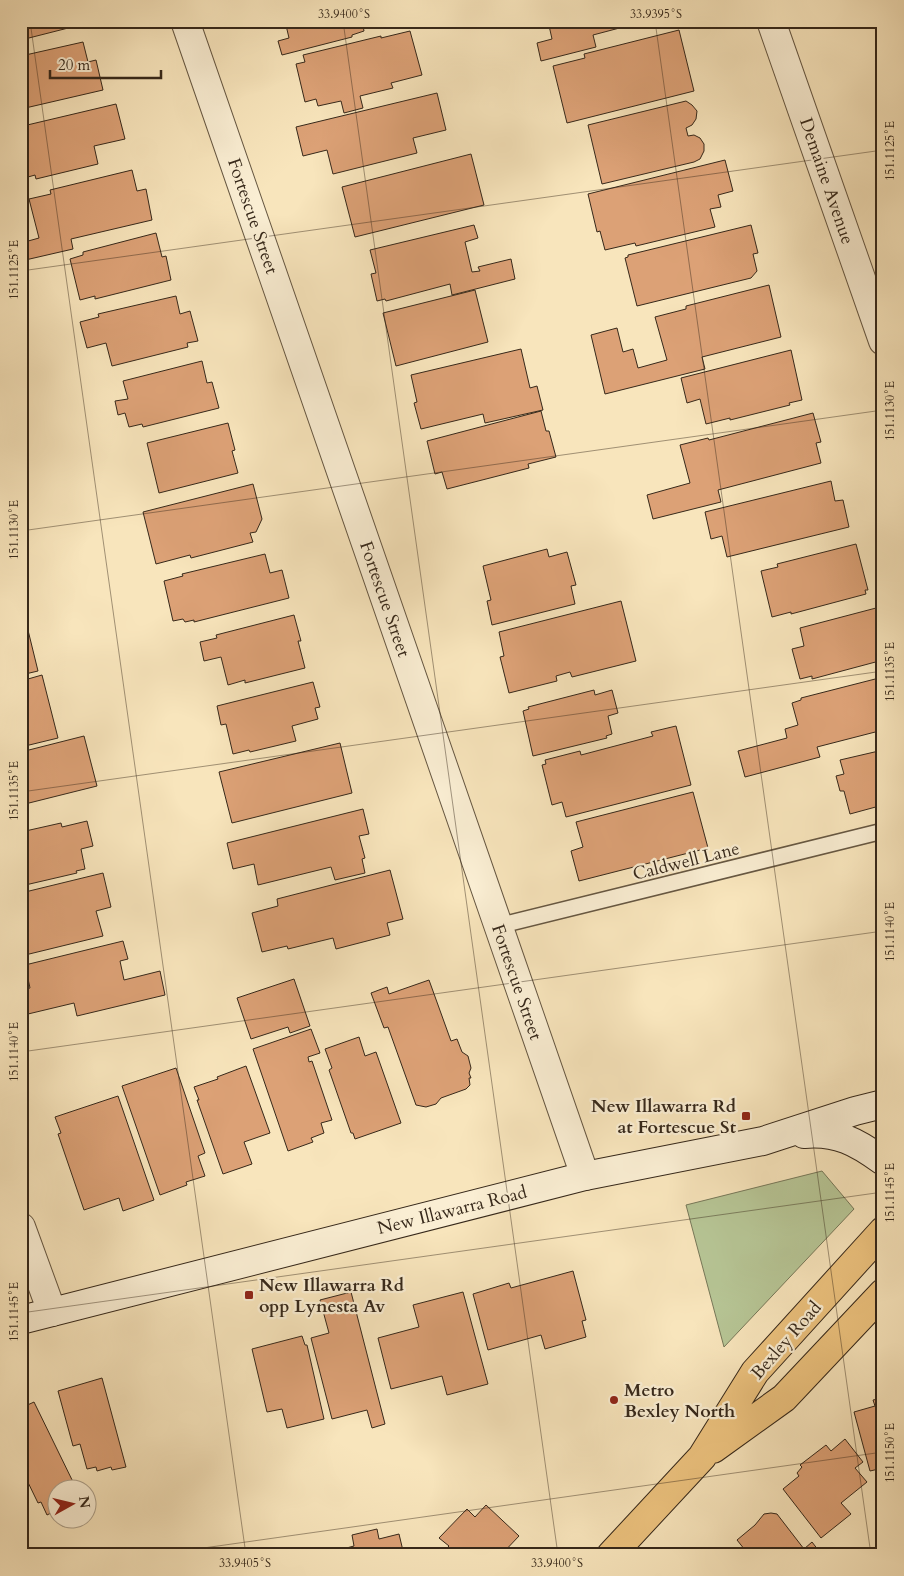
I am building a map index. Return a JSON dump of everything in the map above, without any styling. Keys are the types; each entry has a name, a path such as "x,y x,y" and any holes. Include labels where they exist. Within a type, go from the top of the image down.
{"main road":[{"name":"Bexley Road","path":"611,1555 702,1457 755,1372 883,1231"},
{"name":"Bexley Road","path":"702,1457 784,1398 883,1293"}],"street":[{"name":"Fortescue Street","path":"185,21 585,1176"},
{"name":"Demaine Avenue","path":"771,21 883,341"},
{"name":"New Illawarra Road","path":"21,1320 585,1176 763,1141 855,1111 883,1104"},
{"path":"763,1141 821,1133 839,1136 853,1141 881,1161"},
{"path":"21,1227 52,1312"}],"lane":[{"name":"Caldwell Lane","path":"498,926 883,831"}],"green space":[{"path":"822,1171 854,1209 724,1347 686,1205"}],"building":[{"path":"21,21 79,21 80,25 21,40"},
{"path":"285,21 362,21 364,31 352,35 352,37 282,55 278,41 289,38"},
{"path":"548,21 646,21 593,35 596,47 541,61 537,43 552,39"},
{"path":"883,24 883,44 878,25"},
{"path":"679,30 694,91 567,123 553,66 585,58 584,54"},
{"path":"410,31 422,75 391,83 393,88 360,96 363,108 344,113 341,101 318,106 316,99 305,102 296,64 305,62 303,55"},
{"path":"83,42 88,62 96,60 103,90 21,109 21,56"},
{"path":"437,93 446,130 413,138 417,153 333,174 327,150 303,156 296,127"},
{"path":"686,101 697,111 696,119 692,125 686,128 688,136 694,135 700,138 704,144 704,151 700,159 602,184 588,125"},
{"path":"116,104 125,139 94,146 98,164 36,179 35,175 21,179 21,141 26,139 23,126"},
{"path":"471,154 484,205 355,237 342,187"},
{"path":"725,160 733,191 718,195 721,207 710,209 715,227 636,246 635,243 605,250 600,231 597,232 588,194"},
{"path":"132,170 137,191 146,189 152,220 71,239 73,249 21,261 21,243 39,238 29,199 51,194 50,190"},
{"path":"474,225 478,238 465,242 472,272 480,271 478,267 511,259 515,279 452,295 450,284 386,301 385,299 377,301 371,274 376,273 370,250"},
{"path":"751,225 758,253 753,254 757,271 751,278 637,306 625,258 628,255"},
{"path":"156,233 162,257 166,256 171,280 95,299 95,296 80,300 70,259 83,255 83,252"},
{"path":"769,285 781,337 702,357 705,369 605,394 591,335 617,328 623,352 633,349 638,368 667,360 655,317 686,309 686,306"},
{"path":"475,290 488,342 396,366 383,313"},
{"path":"176,296 180,314 190,311 198,341 187,343 188,347 112,366 106,343 87,348 80,322 99,317 98,314"},
{"path":"521,349 530,388 537,386 543,410 485,423 483,414 421,429 414,403 417,402 411,375"},
{"path":"791,350 802,400 789,403 790,405 730,420 730,418 706,424 700,399 687,403 681,378"},
{"path":"202,361 207,383 212,382 219,408 143,427 142,424 129,427 125,413 118,415 115,401 128,399 123,381"},
{"path":"541,411 556,457 528,464 529,468 447,489 442,472 435,474 427,441"},
{"path":"813,413 821,442 816,443 821,463 718,490 721,502 653,519 647,495 690,483 680,445 708,438 709,440"},
{"path":"228,423 235,450 232,451 238,473 159,493 147,443"},
{"path":"831,481 835,501 843,500 849,527 727,557 722,536 711,539 705,512"},
{"path":"253,484 262,519 256,532 250,533 253,542 191,558 190,555 156,564 143,512"},
{"path":"856,544 868,590 865,590 866,594 791,614 791,612 772,617 761,571 778,567 777,564"},
{"path":"547,549 549,557 567,552 576,585 571,586 575,604 492,625 487,601 491,600 483,566"},
{"path":"265,554 270,573 282,570 289,598 194,622 194,620 185,622 183,619 173,621 164,581 183,576 182,574"},
{"path":"21,587 26,603 21,604"},
{"path":"621,601 636,661 572,677 570,672 556,676 557,681 509,693 500,657 504,656 499,632"},
{"path":"876,608 880,627 883,629 883,660 812,679 812,676 800,679 792,649 804,646 800,628"},
{"path":"294,615 301,641 298,641 305,668 245,683 245,680 228,685 221,657 204,661 200,642 217,638 216,635"},
{"path":"26,622 38,671 21,675 21,624"},
{"path":"42,675 58,738 21,747 21,681"},
{"path":"883,677 883,730 817,747 820,757 745,777 738,751 787,738 785,729 798,725 792,703 801,700 801,698"},
{"path":"313,682 320,707 315,708 318,719 292,726 296,741 233,754 226,724 221,725 217,706"},
{"path":"594,690 595,695 612,690 618,713 608,716 612,734 606,736 607,738 533,756 523,711 529,709 528,707"},
{"path":"676,726 691,785 566,817 562,802 552,805 542,765 546,764 545,760 580,751 581,755 653,736 651,732"},
{"path":"84,736 97,786 21,805 21,752"},
{"path":"340,743 352,793 232,823 219,772"},
{"path":"883,750 883,805 850,814 844,791 840,791 836,776 844,774 840,760"},
{"path":"693,792 708,848 579,881 571,851 583,847 576,822"},
{"path":"363,809 369,834 359,836 365,858 362,859 365,873 335,880 331,867 258,885 254,864 233,869 227,843"},
{"path":"87,821 93,846 81,849 85,869 76,871 77,873 21,886 21,832 61,823 62,827"},
{"path":"390,870 403,919 387,923 390,935 336,949 333,938 288,949 287,946 262,952 252,913 278,906 277,899"},
{"path":"103,873 111,907 96,911 103,936 21,956 21,893"},
{"path":"123,941 128,959 120,961 124,980 160,971 165,995 77,1016 74,1003 28,1014 21,990 30,988 25,965"},
{"path":"294,979 310,1026 290,1033 288,1027 251,1039 237,998"},
{"path":"429,980 451,1041 457,1039 462,1052 468,1056 471,1078 469,1078 470,1085 466,1089 441,1098 436,1104 426,1107 416,1105 388,1027 384,1028 371,993 387,987 389,994"},
{"path":"311,1029 320,1053 308,1057 309,1062 312,1061 332,1120 321,1123 324,1133 311,1138 313,1142 288,1151 253,1049"},
{"path":"359,1037 365,1056 376,1052 401,1123 355,1139 353,1133 351,1133 329,1070 332,1068 325,1049"},
{"path":"246,1066 270,1133 244,1142 252,1164 223,1174 194,1087 218,1079 217,1077"},
{"path":"176,1068 205,1153 198,1156 205,1176 186,1182 187,1185 160,1195 122,1086"},
{"path":"118,1096 154,1200 123,1211 119,1198 84,1210 58,1134 61,1133 55,1117"},
{"path":"573,1271 586,1320 582,1321 586,1337 545,1349 541,1335 488,1350 473,1294 509,1283 511,1288"},
{"path":"351,1292 385,1424 372,1428 367,1410 332,1419 311,1338 329,1333 320,1300"},
{"path":"463,1292 488,1384 447,1395 442,1376 391,1389 378,1338 419,1327 413,1305"},
{"path":"302,1336 305,1345 307,1345 324,1419 287,1428 282,1409 267,1412 252,1349"},
{"path":"102,1378 126,1467 112,1470 111,1467 97,1471 96,1467 87,1469 80,1444 73,1446 58,1391"},
{"path":"883,1398 883,1468 870,1471 854,1412 875,1406 873,1400"},
{"path":"34,1402 71,1478 48,1478 47,1515 41,1502 38,1503 21,1468 21,1408"},
{"path":"845,1439 863,1462 855,1468 867,1482 841,1503 851,1514 821,1538 783,1489 799,1476 797,1473 802,1467 800,1465 826,1445 831,1451"},
{"path":"21,1500 26,1507 21,1511"},
{"path":"486,1505 519,1536 501,1555 440,1555 449,1546 439,1538 467,1509 475,1517"},
{"path":"764,1514 777,1514 804,1549 812,1542 822,1555 749,1555 737,1540 755,1525"},
{"path":"377,1529 379,1539 399,1534 404,1555 320,1555 354,1546 352,1535"}],"place":[{"name":"New Illawarra Rd at Fortescue St","path":"746,1116"},
{"name":"New Illawarra Rd opp Lynesta Av","path":"249,1295"},
{"name":"Metro Bexley North","path":"614,1400"}]}
